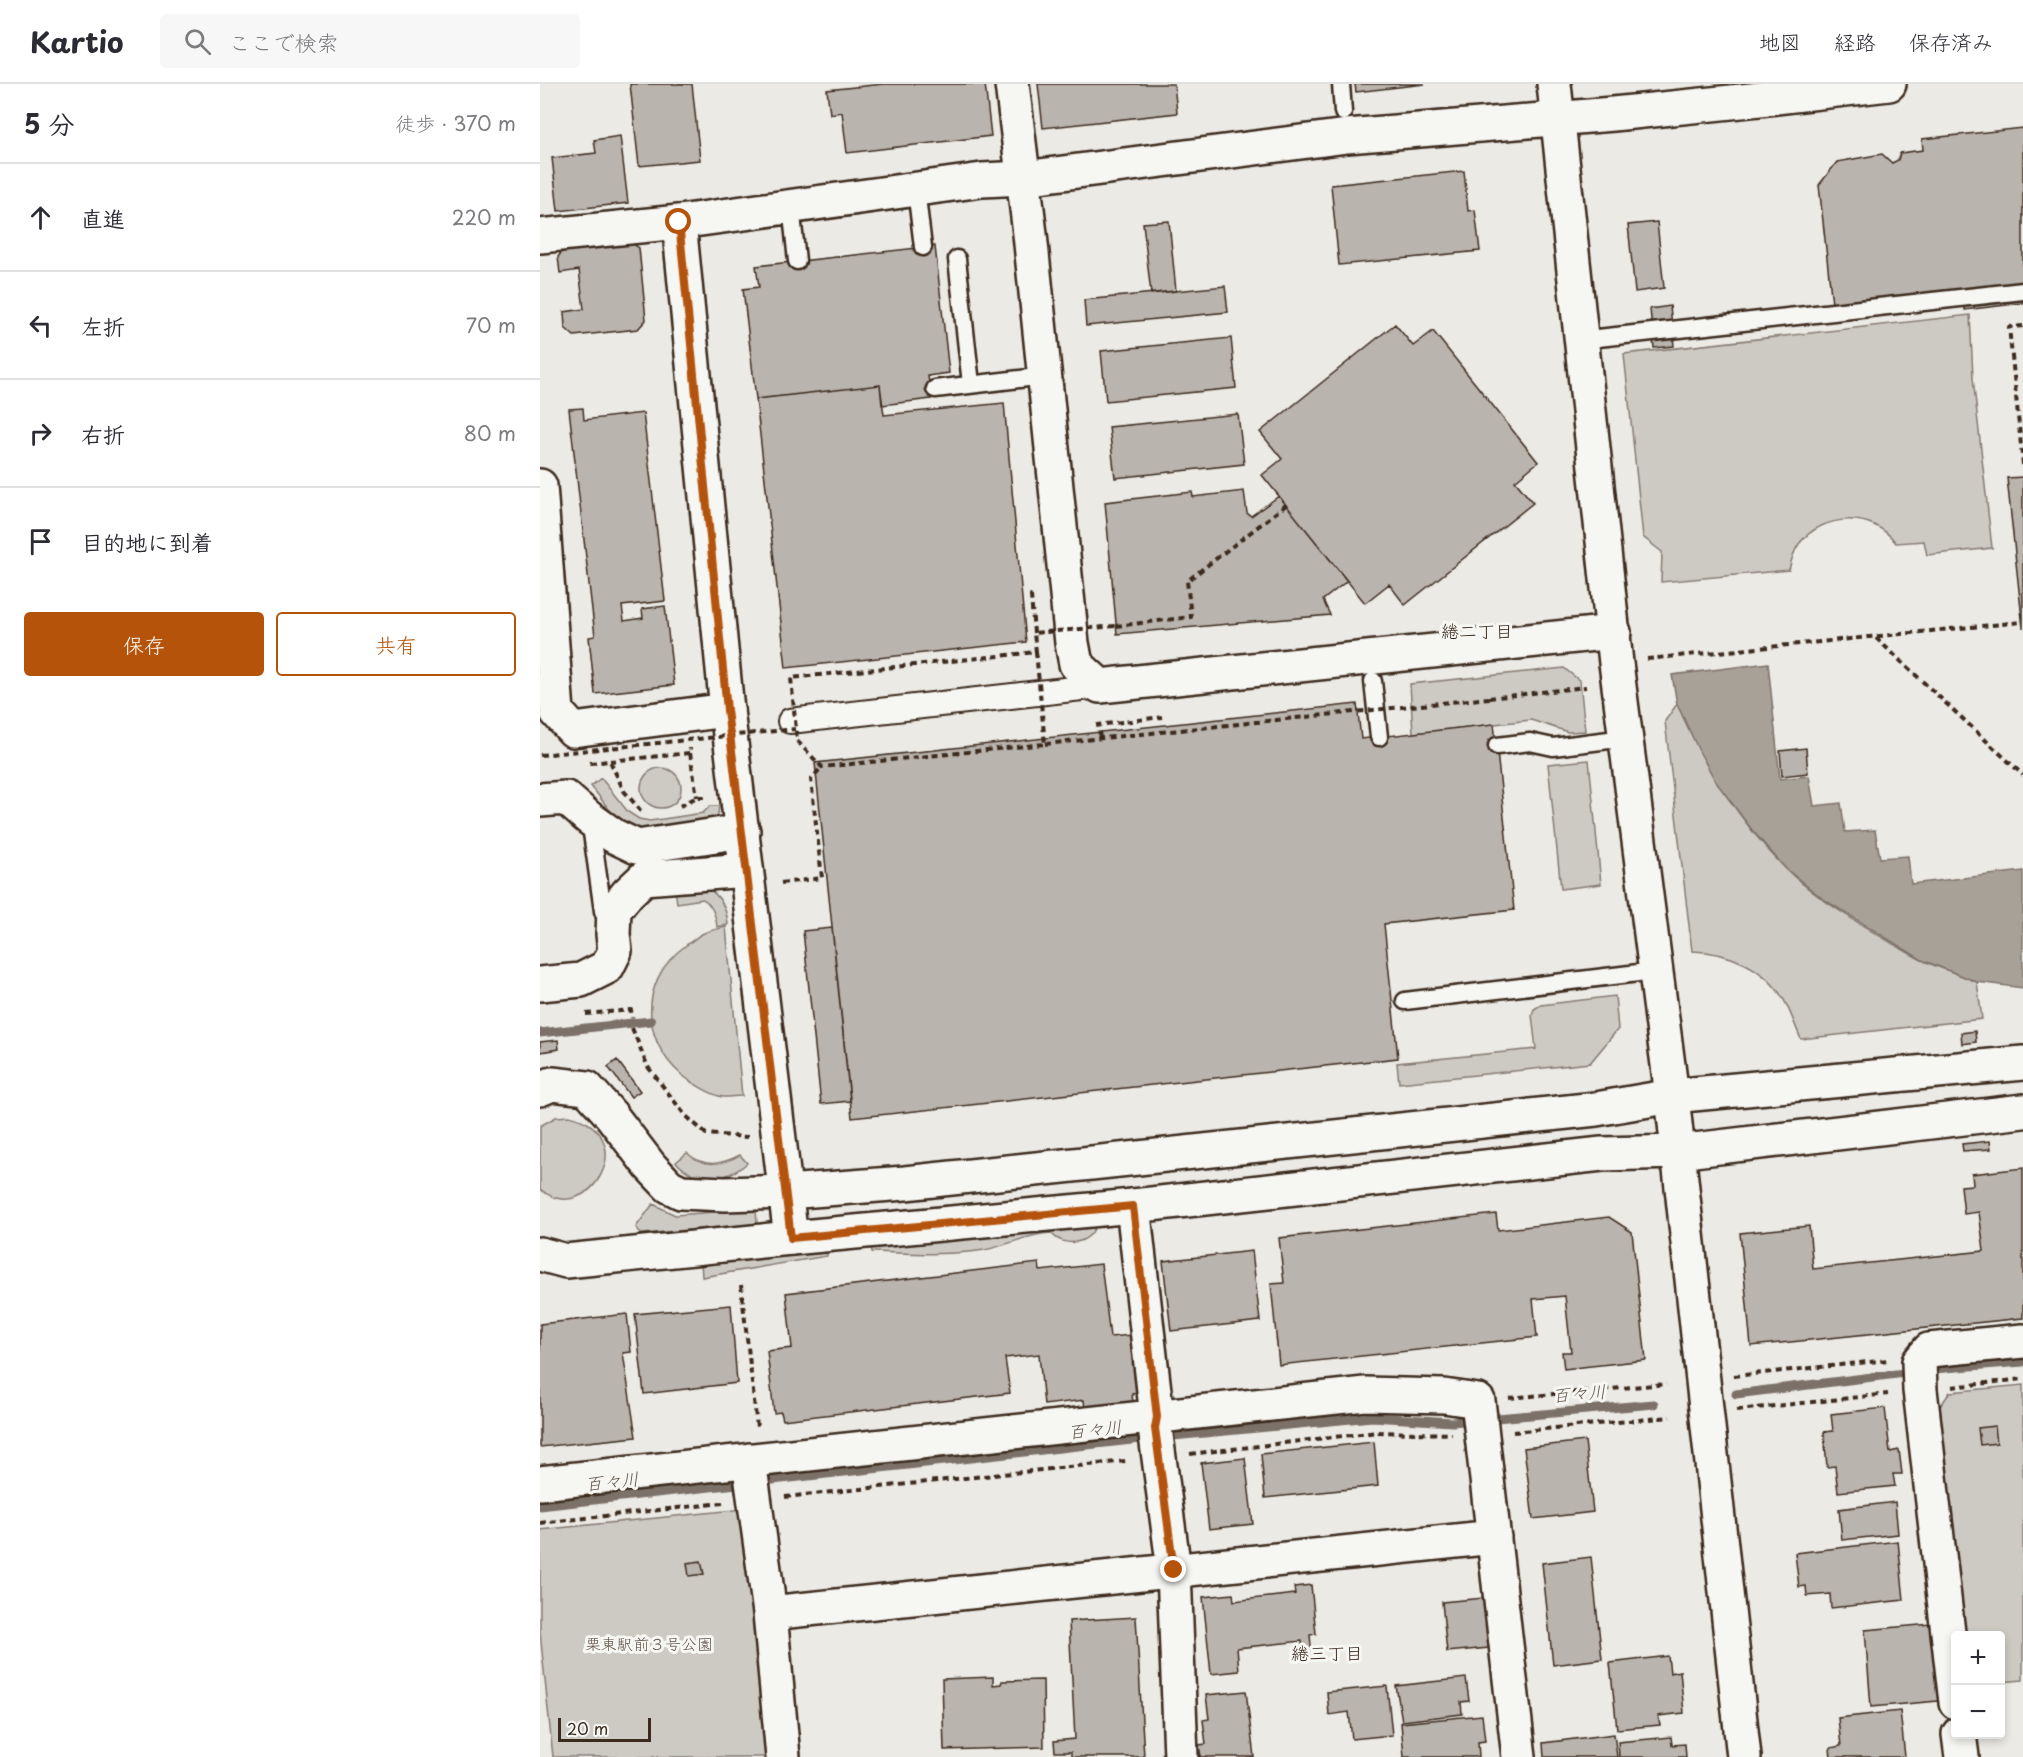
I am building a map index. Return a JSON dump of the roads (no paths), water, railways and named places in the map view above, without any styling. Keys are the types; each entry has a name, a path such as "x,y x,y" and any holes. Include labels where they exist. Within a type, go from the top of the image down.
{"street":[{"path":"1012,84 1024,178 1072,642 1076,664 1100,686"},
{"path":"1554,84 1625,738 1672,1096 1744,1757"},
{"path":"540,236 679,222 982,180 1024,178 1347,136 1558,119 1750,92 1889,84"},
{"path":"679,222 727,710 791,1238"},
{"path":"540,486 557,712 573,730 727,710"},
{"path":"792,725 1100,686 1614,632"},
{"path":"540,800 566,798 614,836 637,847 742,831"},
{"path":"540,984 581,980 607,967 615,951 614,910 628,892 644,878 746,870"},
{"path":"540,1089 552,1084 587,1088 669,1186 681,1192 725,1194 786,1192 916,1182 1584,1110 1672,1096 2023,1063"},
{"path":"540,1254 566,1262 1133,1206 1602,1154 1677,1152 2023,1111"},
{"path":"1133,1206 1174,1570 1181,1757"},
{"path":"1954,1685 1920,1373 1929,1350 2023,1341"},
{"path":"540,1482 754,1475 1158,1438 1365,1394 1444,1396 1479,1417 1519,1757"},
{"path":"754,1475 783,1757"},
{"path":"770,1613 1494,1537"},
{"path":"1960,1739 1962,1757"}],"lane":[{"path":"1341,84 1344,112"},
{"path":"916,189 923,247"},
{"path":"791,206 797,261"},
{"path":"957,259 970,384"},
{"path":"1580,340 2023,291"},
{"path":"935,389 1045,376"},
{"path":"1373,681 1379,737"},
{"path":"1497,746 1530,742 1553,747 1625,738"},
{"path":"590,818 603,911 613,933"},
{"path":"1405,1001 1655,971"}],"waterway":[{"path":"540,1033 651,1021"},
{"path":"1736,1394 1945,1368 2023,1362"},
{"name":"百々川","path":"540,1506 1141,1439 1372,1417 1452,1422 1654,1404"}],"district":[{"name":"綣二丁目","path":"1477,632"},
{"name":"綣三丁目","path":"1327,1654"}],"park label":[{"name":"栗東駅前３号公園","path":"649,1644"}]}
